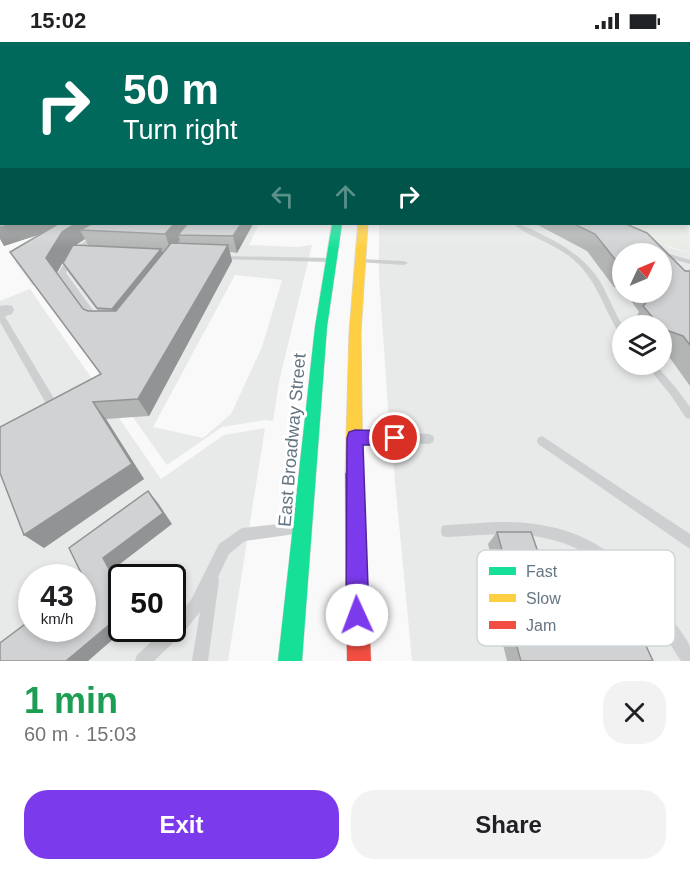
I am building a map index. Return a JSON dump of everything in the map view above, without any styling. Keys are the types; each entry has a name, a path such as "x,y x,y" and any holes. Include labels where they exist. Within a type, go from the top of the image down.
{"main road":[{"name":"East Broadway Street","path":"290,661 309,438 330,260 337,225"},
{"path":"359,661 355,438 363,225"},
{"path":"330,260 360,261"}],"lane":[{"path":"110,324 99,323 62,273 75,250 113,225"},
{"path":"518,225 571,254 584,265 600,287 614,315"},
{"path":"75,250 86,250"},
{"path":"672,256 690,262"},
{"path":"216,257 330,260"},
{"path":"360,261 404,263"},
{"path":"2,313 54,408 45,413"},
{"path":"658,375 690,416"},
{"path":"355,438 429,439"},
{"path":"542,441 690,542"},
{"path":"200,661 202,608 214,570 224,549 242,535 301,528"},
{"path":"447,531 512,528 545,531 578,541 592,550"},
{"path":"143,661 202,608"},
{"path":"675,639 690,661"}],"shaded area":[{"path":"78,225 259,225 249,245 297,247 312,245 279,382 273,421 266,420 222,427 167,465 39,286 32,285 15,261","holes":["235,275 282,280 262,347 231,414 203,438 153,427"]},
{"path":"379,225 617,225 659,243 612,243 612,303 672,303 672,248 690,253 690,661 412,661 388,407 379,277"},
{"path":"617,225 689,225 690,253 672,247 672,243 658,243"},
{"path":"30,289 161,479 224,435 265,428 228,661 0,661 0,301"}],"building":[{"path":"56,225 73,225 62,232 46,258 83,309 116,311 171,243 228,245 138,399 93,402 132,464 24,535 0,473 0,427 101,374 10,252"},
{"path":"89,225 173,225 165,234 80,230"},
{"path":"186,225 240,225 233,236 178,235"},
{"path":"576,225 628,225 647,233 657,243 612,243 612,255 595,234"},
{"path":"73,245 161,249 112,309 97,308 63,263"},
{"path":"672,258 685,271 690,271 690,345 683,336 672,332 672,315 651,315 643,306 646,303 672,303"},
{"path":"148,491 163,513 103,558 108,567 108,626 96,636 96,564 77,564 69,548"},
{"path":"497,532 531,532 537,550 502,550"},
{"path":"18,630 18,642 89,642 66,661 0,661 0,643"},
{"path":"517,646 646,646 653,661 521,661"}],"traffic: fast":[{"path":"290,661 321,327 337,225"}],"traffic: slow":[{"path":"354,474 355,333 363,225"}],"traffic: jam":[{"path":"354,474 359,661"}],"route":[{"path":"357,615 355,438 395,438"}]}
